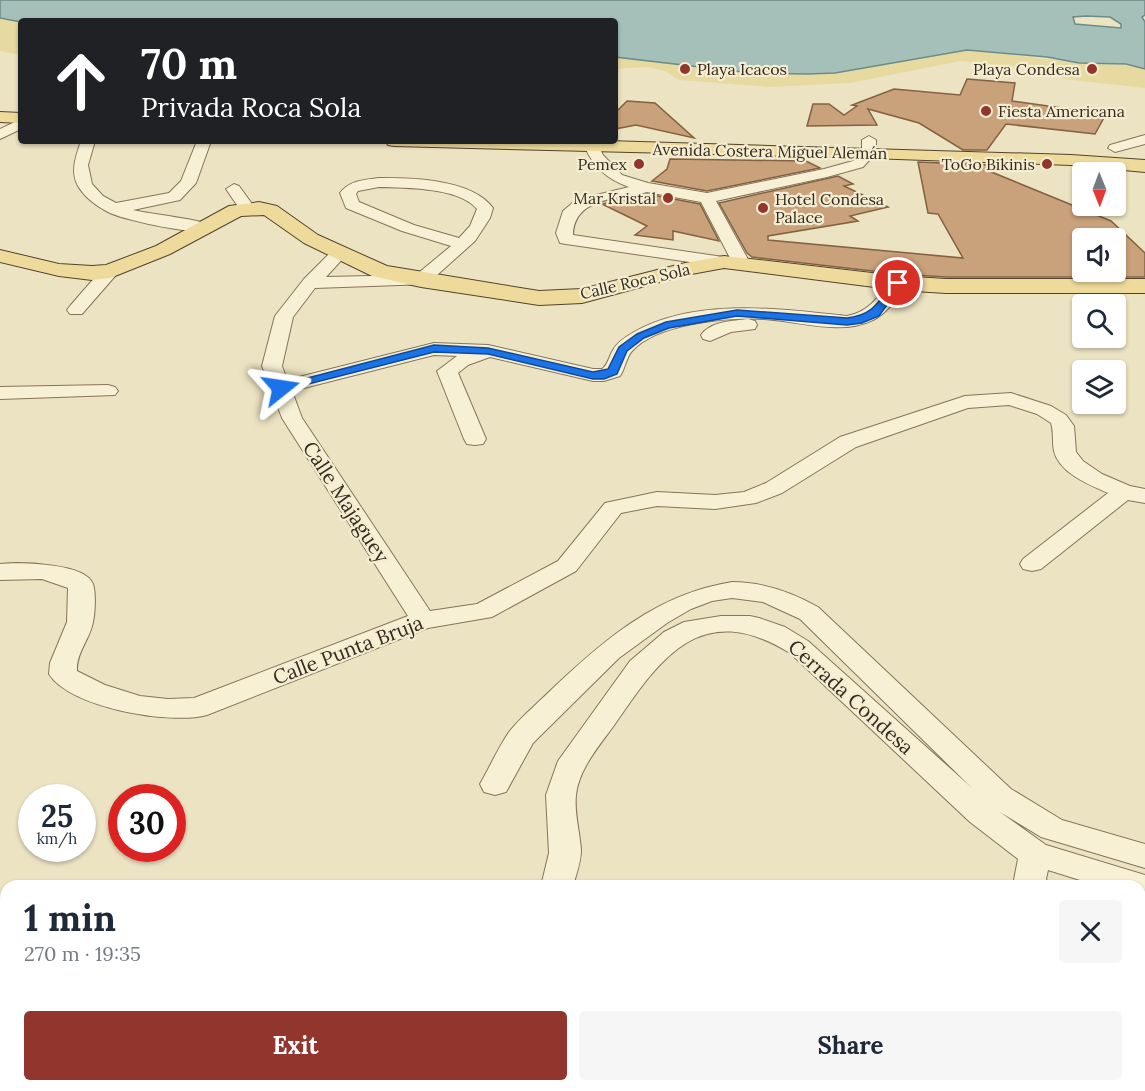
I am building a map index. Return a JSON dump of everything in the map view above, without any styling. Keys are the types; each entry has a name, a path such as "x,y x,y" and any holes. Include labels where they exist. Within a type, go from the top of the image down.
{"main road":[{"path":"5,130 18,120"},
{"name":"Avenida Costera Miguel Alemán","path":"618,135 869,147 1145,166"},
{"name":"Avenida Costera Miguel Alemán","path":"593,144 1114,148 1145,152"},
{"path":"0,256 59,270 92,273 110,271 163,250 223,216 247,208"},
{"name":"Calle Roca Sola","path":"247,208 270,210 311,239 380,271 421,280 539,298 582,296 685,269 732,262 898,283 946,286 1145,286"}],"street":[{"path":"1114,148 1145,139"},
{"path":"86,144 81,154 80,169 87,188 105,206 153,221 206,227"},
{"path":"111,209 174,197 188,183 203,144"},
{"path":"593,144 597,157 617,178 646,187 706,198 827,173 858,164 869,147"},
{"path":"310,282 421,280 472,235 484,216 485,208 475,198 452,189 374,183 355,187 348,193 352,205 408,228 461,244"},
{"path":"646,187 582,203 572,211 564,233 566,239 732,262 706,198"},
{"path":"234,189 247,208"},
{"name":"Calle Majaguey","path":"340,253 310,282 284,316 272,366 292,418 423,621"},
{"path":"76,310 110,271"},
{"path":"281,388 434,349 479,350 593,375 604,375 613,372 623,349 640,336 666,325 737,313 831,321 862,320 875,313 898,283"},
{"path":"710,335 727,327 821,328 828,327 831,321"},
{"path":"475,439 447,371 479,350"},
{"path":"0,393 108,391"},
{"name":"Calle Punta Bruja","path":"0,572 50,571 66,576 81,585 80,622 63,663 63,674 70,682 105,695 162,709 197,708 423,621 483,611 567,566 613,508 657,499 715,502 748,498 774,488 848,442 965,402 1011,399 1044,410 1059,419 1063,426 1065,453 1075,466 1094,479 1135,494"},
{"path":"1032,564 1135,494"},
{"name":"Cerrada Condesa","path":"495,784 520,739 583,675 643,626 697,597 731,590 762,592 788,600 809,613 1043,841"},
{"name":"Cerrada Condesa","path":"558,880 564,853 561,795 573,761 640,667 673,638 693,628 721,624 750,624 776,633 799,647 981,814 1043,841"},
{"path":"1043,841 1145,856"},
{"path":"1030,880 1043,841"},
{"path":"1043,841 1128,880"}],"sand":[{"path":"0,18 18,21 18,54 0,51"},
{"name":"Playa Condesa","path":"967,50 1137,67 1145,69 1145,88 1064,79 1046,70 960,61 850,83 769,87 679,80 665,71 647,67 618,69 618,57 752,73 835,73"}],"water":[{"path":"0,0 1145,0 1145,15 1142,17 1145,22 1145,69 1126,64 1079,63 1047,57 967,50 835,73 752,73 618,57 618,18 18,18 18,21 0,18","holes":["1073,17 1110,17 1121,24 1121,28 1075,24"]}],"building":[{"name":"Fiesta Americana","path":"967,79 1015,83 1012,101 1106,114 1095,134 1006,124 987,150 963,150 919,123 868,109 877,125 807,126 813,104 829,104 844,115 857,106 852,105 894,89 960,95"},
{"path":"627,101 655,103 694,138 636,125 618,128 618,110"},
{"path":"670,159 806,161 820,168 707,191 652,181 667,169"},
{"path":"918,162 991,165 989,171 1072,205 1072,216 1099,216 1111,221 1118,228 1072,228 1072,277 946,277 898,274 752,257 747,253 719,203 838,176 853,184 844,186 888,207 850,216 858,221 768,236 768,240 963,258 938,214 928,213"},
{"path":"647,194 700,204 719,241 673,231 673,240 635,235 647,226 602,204"},
{"path":"1126,235 1145,253 1145,277 1126,277"}],"place":[{"name":"Playa Icacos","path":"685,69"},
{"name":"Playa Condesa","path":"1092,69"},
{"name":"Fiesta Americana","path":"986,111"},
{"name":"Pemex","path":"639,164"},
{"name":"ToGo Bikinis","path":"1047,164"},
{"name":"Mar Kristal","path":"668,198"},
{"name":"Hotel Condesa Palace","path":"763,208"}],"route":[{"path":"281,388 434,349 488,351 593,375 604,375 613,372 623,349 640,336 666,325 711,315 737,313 762,313 847,322 862,320 875,313 898,283"}]}
